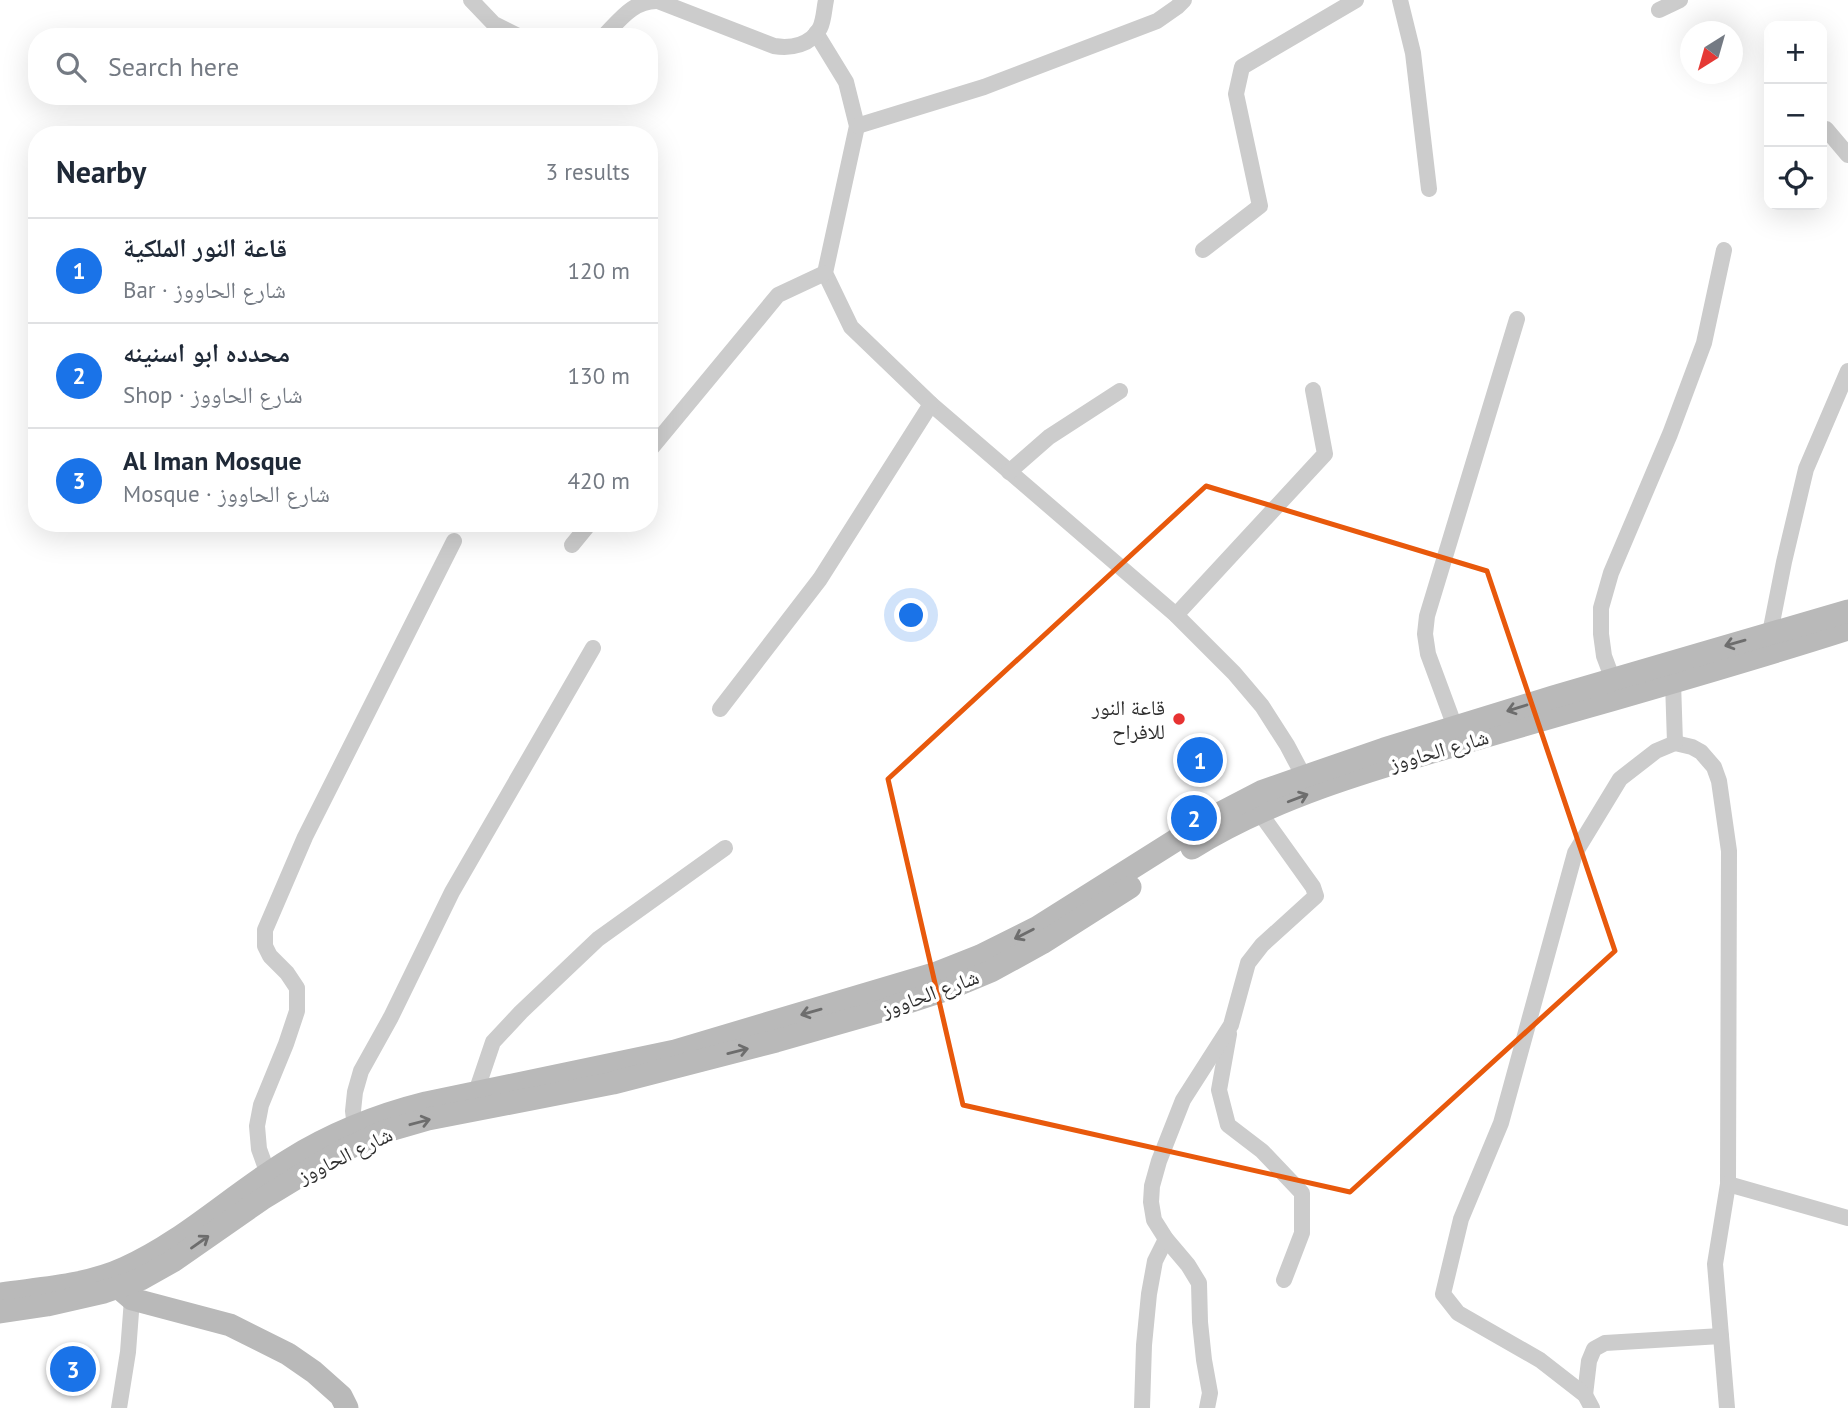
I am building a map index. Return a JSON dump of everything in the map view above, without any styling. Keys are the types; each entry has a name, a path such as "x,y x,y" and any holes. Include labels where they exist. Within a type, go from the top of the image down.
{"main road":[{"path":"120,1287 122,1269 158,1252 289,1159 388,1112 675,1051 937,974 1038,927 1210,818 1255,806 1262,791 1455,727 1848,611"},
{"name":"شارع الحاووز","path":"0,1312 47,1305 120,1287 141,1279 173,1261 273,1192 336,1154 383,1132 428,1119 640,1076 816,1030 948,989 991,971 1042,943 1255,806 1848,629"},
{"path":"0,1294 85,1281 120,1287 230,1325 288,1353 341,1396 347,1408"}],"street":[{"path":"471,0 494,24 502,28"},
{"path":"612,28 629,10 651,1 666,3 781,47 795,47 816,33 821,26 826,0"},
{"path":"857,126 984,86 1157,21 1184,0"},
{"path":"1203,250 1260,206 1236,94 1242,67 1356,0"},
{"path":"1400,0 1413,53 1429,189"},
{"path":"1659,10 1680,0"},
{"path":"816,33 846,82 857,126 825,273 851,327 931,404 1176,615 1234,673 1262,706 1304,777"},
{"path":"1827,130 1848,155"},
{"path":"1613,680 1604,656 1601,634 1604,596 1704,344 1724,250"},
{"path":"658,441 778,295 825,273"},
{"path":"1455,727 1428,654 1425,634 1427,616 1517,319"},
{"path":"1770,634 1806,469 1848,371"},
{"path":"1176,615 1325,454 1313,390"},
{"path":"1009,472 1049,436 1120,391"},
{"path":"720,709 820,579 931,404"},
{"path":"572,545 583,532"},
{"path":"268,1174 259,1149 257,1126 261,1105 297,1012 297,988 270,956 265,946 265,930 306,837 454,541"},
{"path":"355,1127 355,1092 361,1071 391,1017 452,892 593,649"},
{"path":"1673,682 1675,743"},
{"path":"1589,1402 1540,1360 1458,1313 1443,1294 1461,1219 1501,1124 1575,853 1620,779 1656,751 1675,743 1701,752 1714,767 1730,851 1728,1184 1715,1264 1727,1408"},
{"path":"1255,806 1313,887 1316,896 1262,945 1248,963 1231,1025 1219,1090 1228,1125 1262,1151 1302,1193 1302,1233 1284,1280"},
{"path":"476,1092 493,1042 521,1012 598,939 725,848"},
{"path":"1207,1408 1210,1393 1201,1334 1199,1283 1154,1220 1152,1186 1183,1100 1231,1025"},
{"path":"1728,1184 1848,1218"},
{"path":"1142,1408 1149,1294 1155,1261 1166,1240"},
{"path":"119,1408 128,1352 120,1287"},
{"path":"1589,1402 1589,1361 1594,1349 1605,1343 1721,1336"}],"highlighted area":[{"path":"1206,486 1487,571 1615,951 1350,1192 963,1105 888,779"}],"place":[{"name":"قاعة النور للافراح","path":"1179,719"},
{"name":"قاعة النور الملكية","path":"1200,760"},
{"name":"محدده ابو اسنينه","path":"1194,818"},
{"name":"Al Iman Mosque","path":"73,1369"}]}
